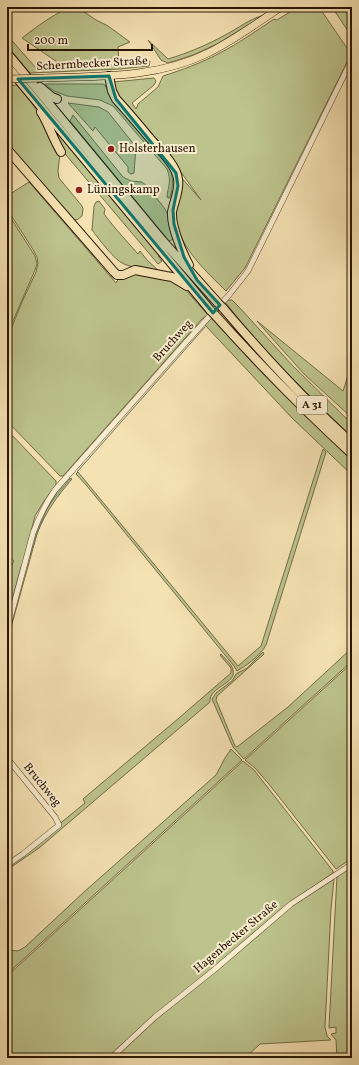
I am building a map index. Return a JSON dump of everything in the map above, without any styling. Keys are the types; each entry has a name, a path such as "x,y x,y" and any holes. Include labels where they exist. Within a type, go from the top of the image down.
{"highway":[{"name":"A 31","path":"7,53 157,234 256,347 285,378 352,443"},
{"name":"A 31","path":"7,66 213,313 255,359 352,454"},
{"path":"18,66 26,70 40,86 57,99"},
{"path":"109,76 112,92 116,99 169,161 176,173 178,186 172,215 176,235 184,256 197,280"},
{"path":"29,91 28,96 44,117 58,147 62,152"},
{"path":"7,149 117,275 123,276 136,270 172,277 194,291"}],"main road":[{"name":"Schermbecker Straße","path":"7,79 109,76 156,71 178,65 206,54 230,41 281,7"}],"street":[{"name":"Bruchweg","path":"7,630 33,533 46,503 54,490 229,295 248,271 352,59"},
{"name":"Bruchweg","path":"7,758 55,817 59,825 7,865"},
{"name":"Hagenbecker Straße","path":"111,1058 155,1017 214,970 291,904 352,864"}],"highlighted area":[{"path":"109,76 116,99 176,173 178,186 173,210 174,224 184,257 197,280 220,305 213,313 18,79"}],"green space":[{"path":"70,7 77,7 108,26 130,42 118,47 119,64 146,63 150,61 149,66 120,69 30,73 7,46 7,35 36,68 63,66 22,38 45,21"},
{"path":"298,7 319,7 351,54 245,268 226,291 209,275 193,256 180,235 177,223 176,203 180,176 201,200 157,139 154,140 114,90 113,82 154,78 156,81 154,85 132,103 136,109 138,104 158,87 163,76 192,66 220,53 274,19 277,20"},
{"path":"332,7 352,7 352,29 350,34"},
{"path":"264,15 217,44 193,55 168,63 161,60 148,40 168,59 204,45 249,21"},
{"path":"45,84 105,85 111,98 169,167 172,175 172,190 170,198 167,197 169,180 167,169 113,106 100,100 67,96 54,91"},
{"path":"17,85 45,123 60,153 58,171 59,178 83,209 82,216 77,220 71,219 7,145 7,86"},
{"path":"68,103 99,107 108,112 136,147 134,173 131,174 128,172 128,167 95,127 93,131"},
{"path":"73,115 123,177 131,181 142,182 149,188 165,209 170,219 174,239 169,241 70,121"},
{"path":"52,126 159,255 158,256 162,261 158,264 66,155"},
{"path":"29,182 116,283 119,278 133,272 172,280 184,288 208,315 202,319 63,476 60,476 7,421 7,339 36,272 38,263 37,257 32,248 7,209 7,196"},
{"path":"99,201 105,209 104,214 115,228 138,254 140,251 160,272 124,264 107,249 92,230 94,206 96,202"},
{"path":"7,212 35,256 37,264 7,335 7,329 10,322 7,319"},
{"path":"232,300 292,365 352,424 352,437 274,360 254,338 225,302"},
{"path":"211,318 263,374 352,460 352,475 293,419 205,325"},
{"path":"257,321 343,391 352,363 352,418 304,374"},
{"path":"7,430 56,481 56,485 35,516 7,624 7,574 14,561 7,556"},
{"path":"323,449 326,452 266,645 257,656 237,671 76,474 78,472 238,666 261,646"},
{"path":"69,478 72,479 52,505 37,534 10,631 7,648 7,637 35,534 41,518 57,492"},
{"path":"352,648 352,661 244,759 233,747 212,699 216,693 232,681 236,674 247,668 263,652 264,654 217,696 216,700 235,746 237,747 288,707"},
{"path":"221,654 231,666 233,675 231,679 213,693 210,702 39,848 7,870 7,867 85,803 83,799 231,673 231,668 220,655"},
{"path":"352,663 352,858 336,869 268,783 255,768 245,760"},
{"path":"231,749 242,760 7,974 7,953 10,950 18,951 25,947 84,892 216,775"},
{"path":"243,761 254,770 333,871 333,873 290,903 109,1058 7,1058 7,976"},
{"path":"352,865 352,1058 337,1058 336,1040 331,1034 336,1033 336,1027 329,1027 337,876"},
{"path":"334,879 325,1027 327,1036 331,1040 260,1044 245,1058 113,1058 144,1029 292,906"}],"waterway":[{"path":"77,472 205,327"},
{"path":"30,556 38,531 49,506 70,479"},
{"path":"7,618 21,567"}],"place":[{"name":"Holsterhausen","path":"111,149"},
{"name":"Lüningskamp","path":"79,190"}]}
